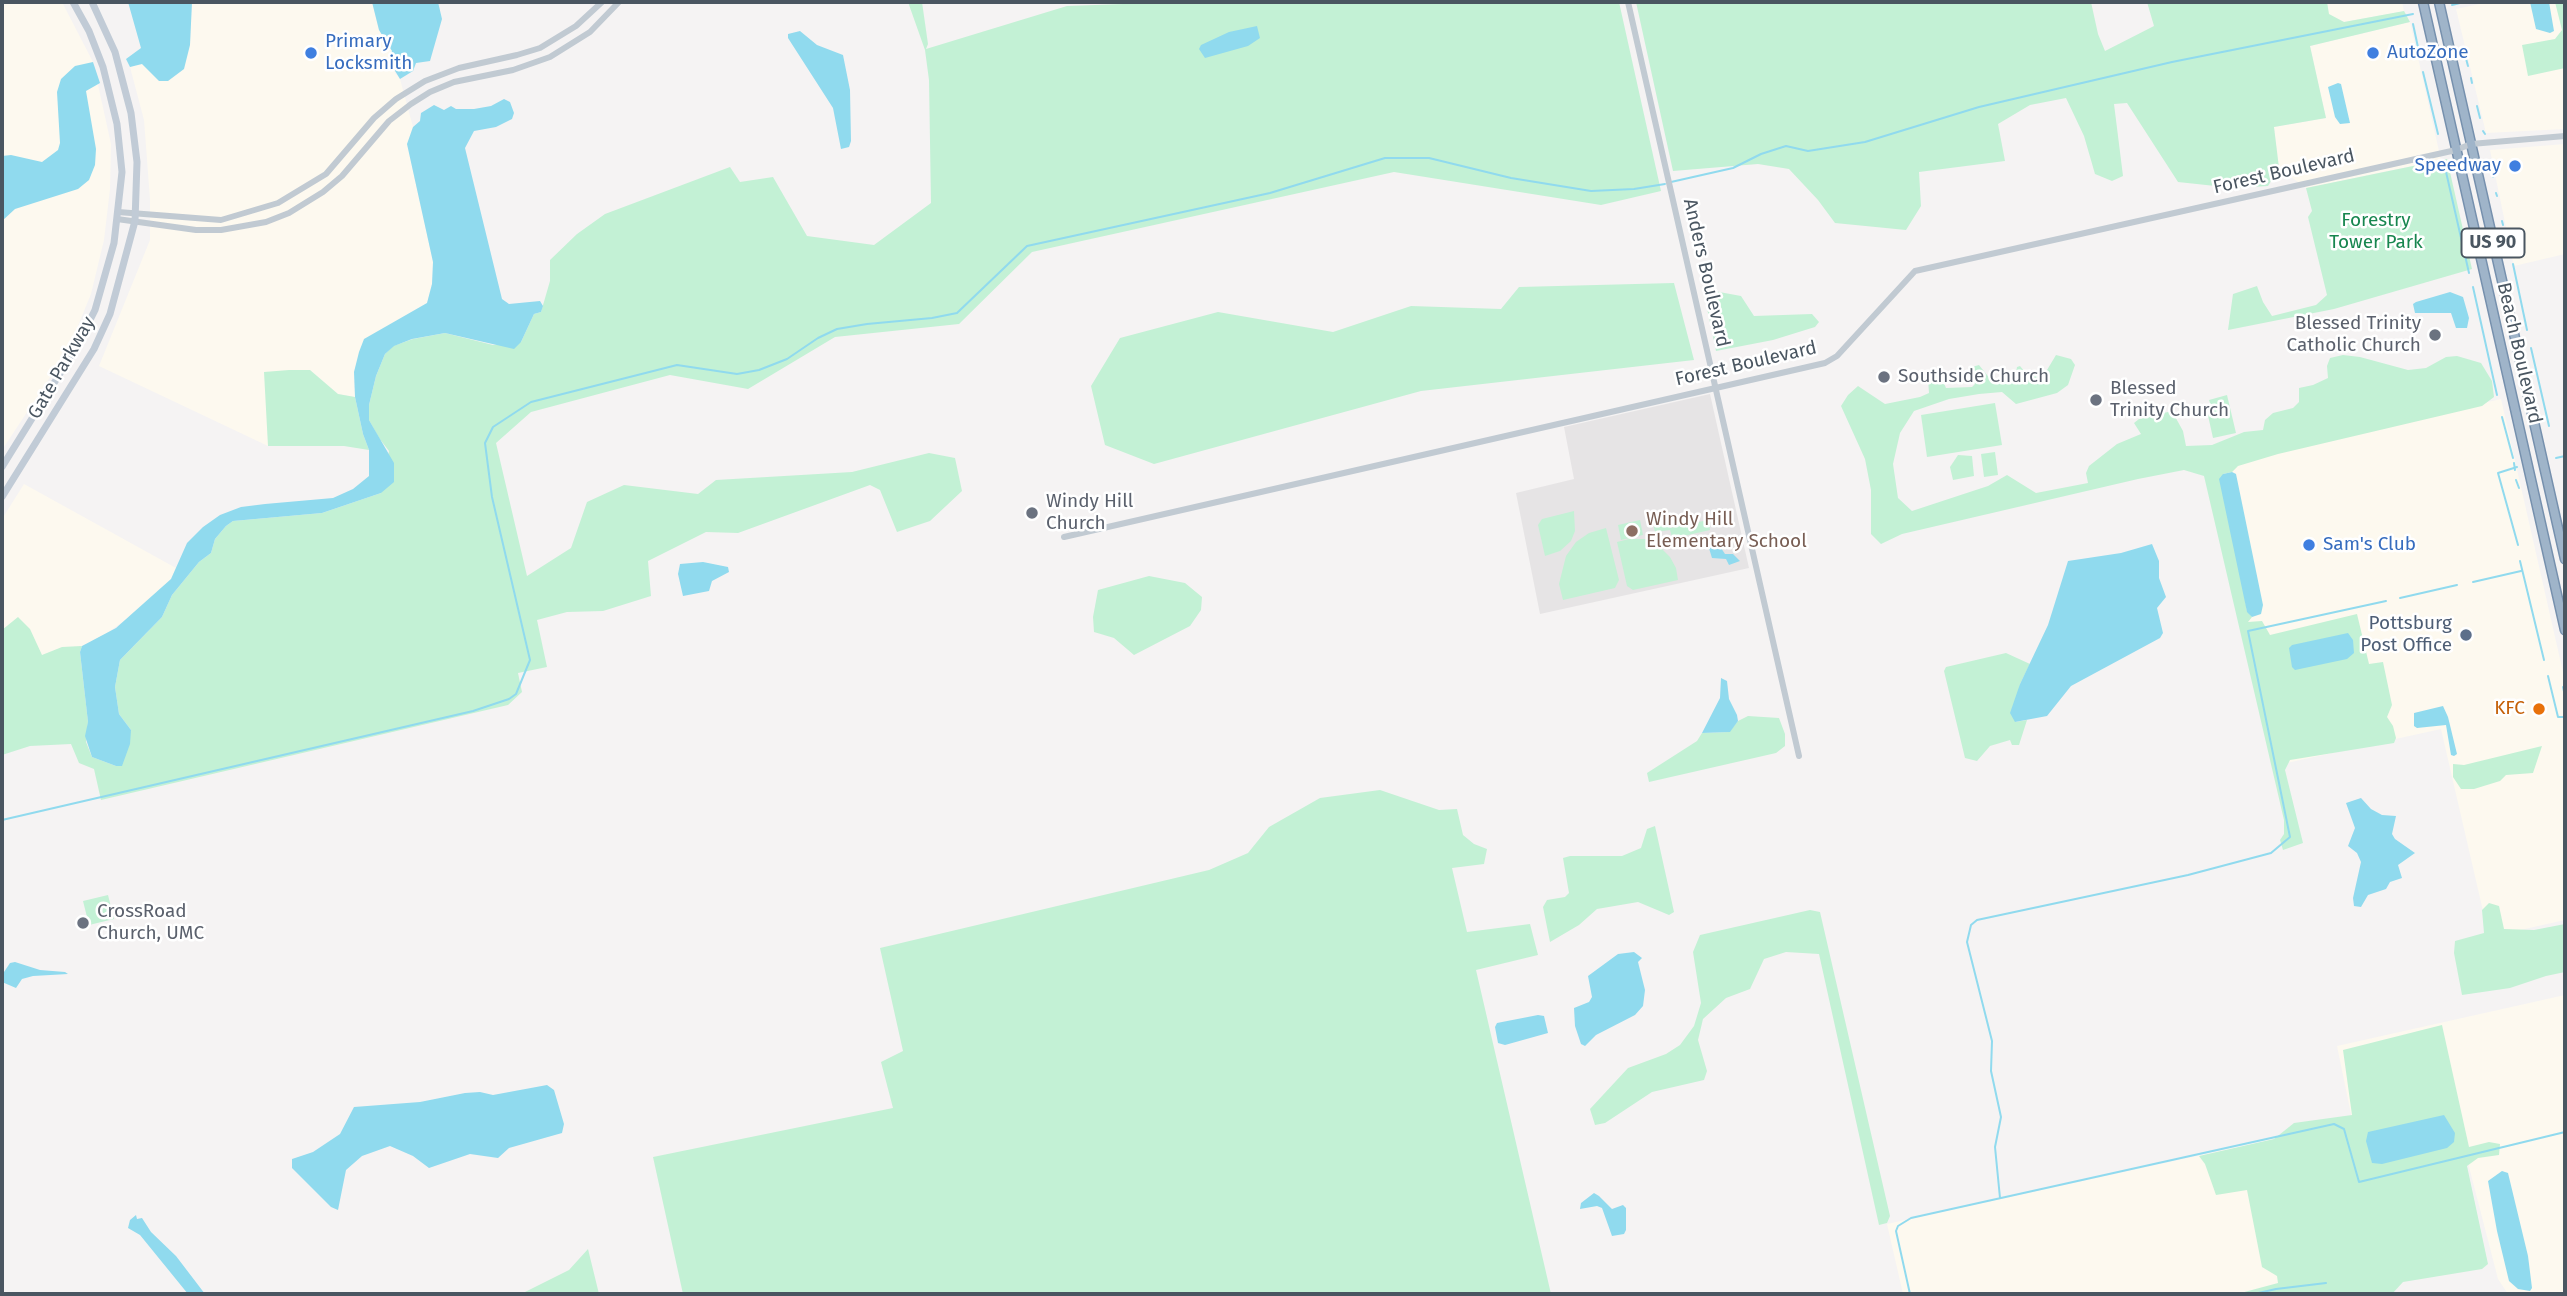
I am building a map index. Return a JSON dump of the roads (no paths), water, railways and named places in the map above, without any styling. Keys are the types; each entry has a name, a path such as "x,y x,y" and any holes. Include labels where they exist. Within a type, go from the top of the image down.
{"highway":[{"name":"Beach Boulevard","path":"2423,2 2565,630"},
{"name":"US 90","path":"2439,2 2565,559"}],"main road":[{"name":"Gate Parkway","path":"2,467 77,346 94,310 111,258 122,172 115,113 96,46 73,2"},
{"name":"Gate Parkway","path":"2,497 94,349 110,314 136,217 137,162 126,88 115,52 92,2"}],"street":[{"path":"117,216 221,220 248,214 286,200 326,174 390,104 425,81 458,68 517,55 553,41 576,26 602,2"},
{"path":"136,217 195,229 221,230 258,223 289,213 342,176 397,114 439,88 467,78 520,68 550,57 590,32 619,2"},
{"name":"Anders Boulevard","path":"1628,2 1799,756"},
{"path":"517,55 520,68"},
{"path":"365,129 375,136"},
{"name":"Forest Boulevard","path":"1064,537 1831,360 1915,271 2456,150 2471,144 2565,136"},
{"path":"293,195 301,207"},
{"path":"286,200 289,213"},
{"path":"2547,547 2563,543"}],"water":[{"path":"128,2 192,2 190,45 184,69 168,81 159,81 142,64 130,67 126,59 141,48"},
{"path":"372,2 438,2 442,19 430,61 416,63 413,71 400,79 389,61 392,51 379,30"},
{"path":"2530,2 2549,2 2554,31 2550,33 2536,29"},
{"path":"1257,26 1260,38 1248,46 1205,58 1199,49 1201,45 1229,32"},
{"path":"800,31 817,45 843,55 850,90 849,147 841,149 833,108 788,38 788,34"},
{"path":"93,62 100,83 86,91 96,149 95,165 89,180 78,189 15,209 2,221 2,156 11,155 42,162 58,150 60,143 57,92 61,79 75,66"},
{"path":"2341,84 2350,123 2340,124 2335,117 2328,87"},
{"path":"504,99 510,102 514,113 512,119 496,127 474,131 465,148 502,299 509,304 540,301 543,306 541,312 534,314 521,342 514,349 445,333 412,339 394,346 385,354 376,376 369,405 369,420 394,463 394,482 381,493 322,513 233,521 226,526 215,539 211,553 199,562 172,595 162,617 120,660 115,687 119,714 131,730 130,744 122,766 92,757 85,736 88,722 80,652 82,646 116,628 171,579 187,543 220,515 241,507 333,498 353,489 369,476 369,450 355,397 354,372 359,352 364,339 427,303 432,284 433,262 407,144 413,127 420,121 421,113 434,105 444,110 451,106 456,109 474,109 491,106"},
{"path":"2450,292 2463,297 2469,318 2467,328 2456,328 2451,313 2415,313 2413,304 2416,302"},
{"path":"2223,474 2236,474 2263,605 2261,614 2252,617 2247,612 2219,479"},
{"path":"1717,542 1725,554 1733,554 1740,561 1729,565 1726,559 1712,558 1708,545"},
{"path":"2152,544 2159,561 2159,578 2166,597 2157,608 2163,633 2160,638 2071,686 2047,716 2015,722 2010,713 2020,684 2048,625 2068,561 2121,553"},
{"path":"703,562 728,567 729,572 712,581 709,591 683,596 678,574 680,564"},
{"path":"2348,633 2353,640 2354,653 2347,659 2295,670 2292,667 2289,648 2292,645"},
{"path":"1721,678 1727,681 1729,699 1738,721 1730,732 1702,733 1720,698"},
{"path":"2443,706 2457,754 2454,756 2451,755 2446,725 2414,726 2414,713"},
{"path":"2361,798 2371,809 2382,815 2396,816 2392,834 2415,853 2398,865 2402,878 2390,882 2386,889 2368,895 2361,907 2354,906 2353,898 2361,862 2357,853 2348,846 2355,828 2346,803"},
{"path":"1634,952 1642,958 1638,962 1645,990 1643,1006 1635,1015 1596,1035 1585,1046 1581,1044 1575,1026 1574,1008 1589,1002 1592,997 1588,976 1618,954"},
{"path":"15,962 40,970 68,974 33,976 22,979 16,988 2,982 2,975 10,963"},
{"path":"1544,1016 1548,1033 1505,1045 1498,1043 1495,1027 1497,1023"},
{"path":"547,1085 554,1090 564,1124 562,1133 509,1148 498,1158 470,1154 429,1168 413,1156 390,1146 362,1156 346,1170 338,1210 331,1207 292,1168 292,1159 313,1152 340,1134 354,1107 420,1102 465,1093 493,1095"},
{"path":"2444,1115 2455,1133 2454,1142 2447,1148 2382,1164 2372,1163 2366,1141 2368,1132"},
{"path":"2502,1171 2508,1173 2528,1256 2532,1288 2530,1291 2518,1289 2509,1281 2497,1231 2488,1181"},
{"path":"1594,1193 1612,1209 1623,1205 1626,1208 1624,1234 1612,1236 1602,1208 1597,1206 1580,1209 1581,1203"},
{"path":"136,1215 137,1219 142,1218 151,1232 176,1256 205,1294 188,1294 140,1235 128,1228 130,1220"}],"waterway":[{"path":"2452,5 2464,2"},
{"path":"1671,182 1733,168 1761,154 1786,146 1808,151 1865,142 1979,107 2172,62 2413,14"},
{"path":"2413,24 2419,52"},
{"path":"2465,55 2468,66"},
{"path":"2423,72 2438,134"},
{"path":"2471,78 2472,83"},
{"path":"2477,106 2480,118"},
{"path":"2,820 473,711 516,694 530,660 492,497 485,443 493,427 531,402 677,365 737,374 759,370 787,359 837,329 957,313 1027,246 1270,193 1385,158 1429,158 1511,178 1591,191 1665,184"},
{"path":"2489,161 2493,177"},
{"path":"2444,163 2469,273"},
{"path":"2502,221 2503,225"},
{"path":"2506,236 2509,249"},
{"path":"2513,264 2527,330"},
{"path":"2473,287 2497,395"},
{"path":"2531,348 2549,426"},
{"path":"2502,417 2513,458"},
{"path":"2556,458 2565,456"},
{"path":"2514,463 2515,470"},
{"path":"2517,467 2498,473 2518,545"},
{"path":"2516,480 2519,488"},
{"path":"2520,561 2544,660"},
{"path":"2473,582 2521,571"},
{"path":"2400,598 2457,585"},
{"path":"2000,1198 1995,1147 2001,1117 1991,1071 1992,1041 1967,942 1971,925 1977,920 2188,875 2271,853 2290,837 2248,631 2386,601"},
{"path":"2548,676 2558,717 2565,717"},
{"path":"2563,687 2565,696"},
{"path":"1910,1294 1896,1231 1898,1226 1911,1218 2334,1124 2344,1129 2359,1182 2565,1132"},
{"path":"2254,1294 2326,1283"}],"place":[{"name":"Primary Locksmith","path":"311,53"},
{"name":"AutoZone","path":"2373,53"},
{"name":"Speedway","path":"2515,166"},
{"name":"Blessed Trinity Catholic Church","path":"2435,335"},
{"name":"Southside Church","path":"1884,377"},
{"name":"Blessed Trinity Church","path":"2096,400"},
{"name":"Windy Hill Church","path":"1032,513"},
{"name":"Windy Hill Elementary School","path":"1632,531"},
{"name":"Sam's Club","path":"2309,545"},
{"name":"Pottsburg Post Office","path":"2466,635"},
{"name":"KFC","path":"2539,709"},
{"name":"CrossRoad Church, UMC","path":"83,923"}],"park label":[{"name":"Forestry Tower Park","path":"2376,232"}]}
